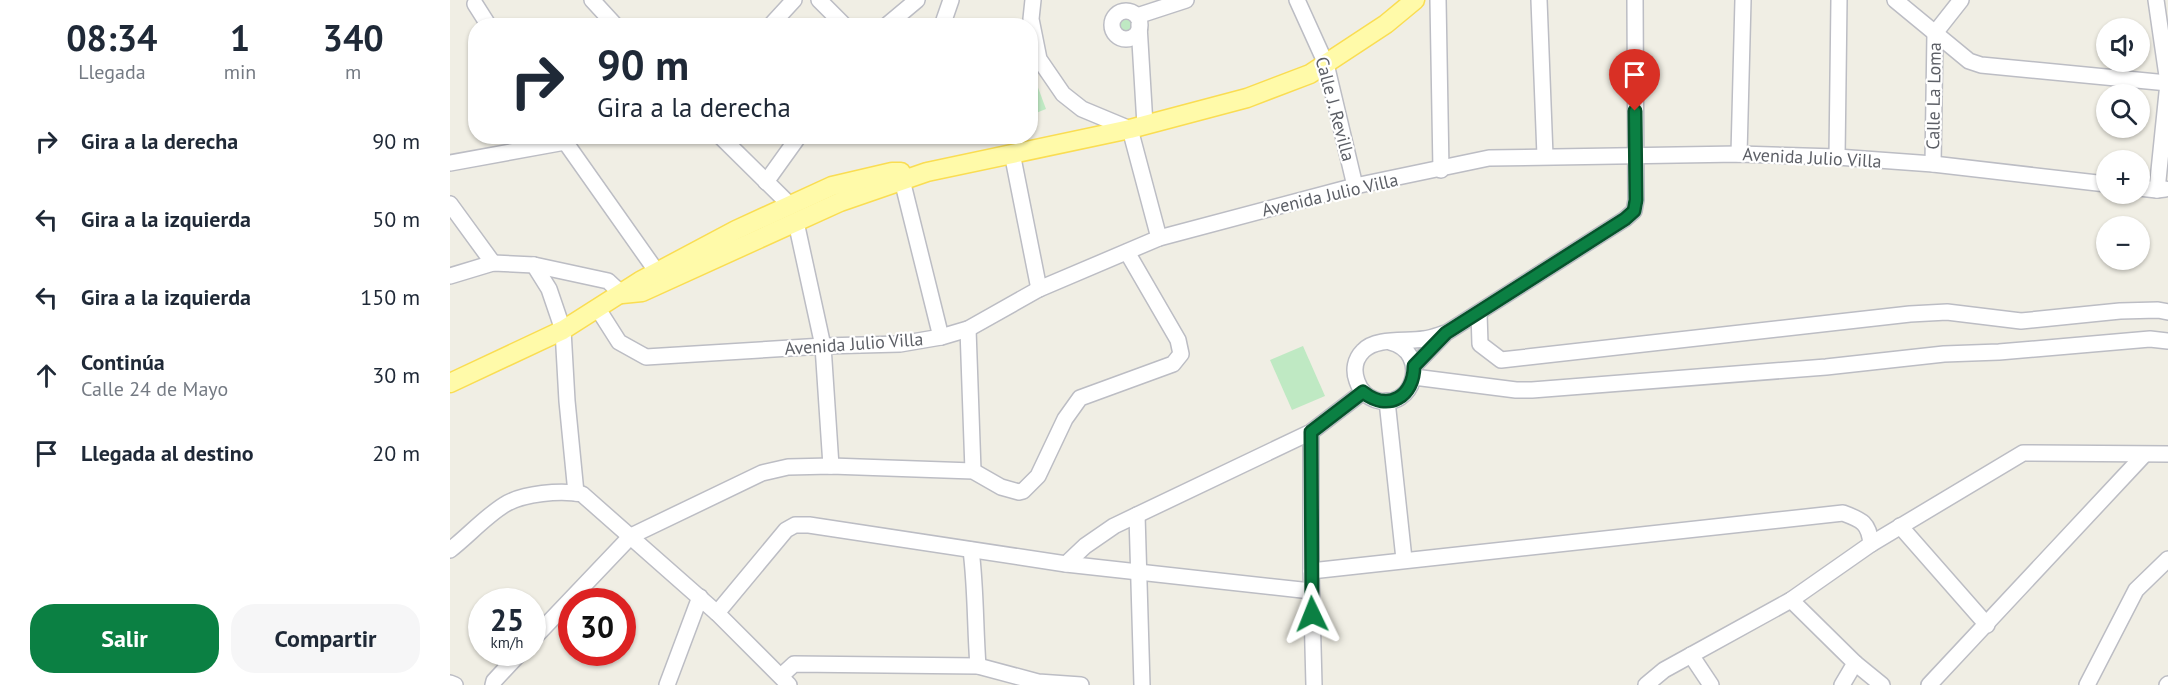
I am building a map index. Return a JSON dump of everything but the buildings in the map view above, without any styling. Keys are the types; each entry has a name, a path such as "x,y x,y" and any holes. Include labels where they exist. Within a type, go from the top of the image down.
{"main road":[{"path":"450,383 563,330 657,272 736,230 840,202 927,172 1138,127 1247,98 1310,74 1386,24 1415,0"},
{"path":"622,294 642,292 793,213 832,186 892,172 927,172"}],"street":[{"path":"592,0 609,18"},
{"path":"777,18 794,0"},
{"path":"819,0 837,18"},
{"path":"896,18 917,0"},
{"path":"945,18 951,0"},
{"path":"1031,18 1033,0"},
{"path":"1131,12 1146,0"},
{"path":"1141,50 1113,31 1112,22 1116,14 1186,0"},
{"name":"Calle J. Revilla","path":"1297,0 1326,64 1355,186"},
{"path":"1438,0 1441,170"},
{"path":"1539,0 1545,156"},
{"path":"1446,333 1414,372 1410,387 1404,394 1387,401 1378,401 1363,392 1355,375 1355,365 1366,348 1375,343 1426,339 1446,333 1625,219 1634,211 1636,200 1635,0"},
{"path":"1738,154 1743,0"},
{"path":"1837,157 1839,0"},
{"path":"1895,0 1968,60 1981,65 2168,83"},
{"name":"Calle La Loma","path":"1933,164 1935,33 1961,0"},
{"path":"2156,0 2168,83 2163,189"},
{"path":"475,4 484,18"},
{"path":"1131,12 1141,50 1138,127 1160,238"},
{"path":"1124,38 1136,33 1131,12"},
{"path":"1038,54 1039,59 1064,94 1082,109 1138,127"},
{"path":"450,163 543,144"},
{"path":"566,144 657,272"},
{"path":"728,144 793,213 823,346 831,466"},
{"path":"766,182 793,144"},
{"path":"1012,153 1039,289"},
{"name":"Avenida Julio Villa","path":"598,309 619,342 646,357 823,346 900,344 941,337 968,329 1039,289 1160,238 1355,186 1490,158 1738,154 1837,157 1933,164 2096,183"},
{"path":"902,180 941,337"},
{"path":"450,204 493,263"},
{"path":"546,625 631,536 762,473 788,467 831,466 973,471 1001,487 1023,491 1038,476 1065,419 1080,398 1173,364 1181,354 1178,340 1127,252"},
{"path":"450,276 493,263 534,266 608,281 622,294"},
{"path":"534,266 549,289 563,330 576,493"},
{"path":"1479,313 1480,344 1501,360 1910,314 1947,312 2021,321 2120,311 2168,312"},
{"path":"968,329 973,471"},
{"path":"1414,372 1516,390 1532,390 1826,367 1944,354 1999,352 2150,339 2168,341"},
{"path":"1390,342 1404,349 1410,357 1414,372"},
{"path":"1066,564 1085,546 1114,526 1311,432 1363,392"},
{"path":"1387,401 1404,559"},
{"path":"1311,432 1311,591 1314,685"},
{"path":"1646,685 1664,670 1791,600 1871,544 2023,453 2168,454"},
{"path":"1929,685 2144,455"},
{"path":"450,550 504,505 520,498 567,491 582,494 717,613 785,681 794,664 978,666 1038,682 1081,685"},
{"path":"1311,571 1404,559 1843,513 1861,520 1870,530 1871,544"},
{"path":"1137,515 1142,685"},
{"path":"717,613 786,530 795,525 809,525 1066,564 1311,591"},
{"path":"1900,526 1987,625"},
{"path":"971,550 975,581 974,615 978,666"},
{"path":"2087,685 2136,590 2168,559"},
{"path":"667,685 699,597"},
{"path":"1791,600 1855,663 1881,685"},
{"path":"1691,655 1711,685"},
{"path":"1842,685 1855,663"},
{"path":"493,685 507,666"},
{"path":"450,683 454,685"}],"green space":[{"path":"1122,19 1128,19 1132,26 1128,33 1122,33 1118,29 1118,23"},
{"path":"1038,88 1046,109 1038,112"},
{"path":"1303,346 1325,396 1292,410 1270,360"}],"route":[{"path":"1312,614 1311,432 1363,392 1378,401 1396,399 1404,394 1414,377 1414,366 1446,333 1625,219 1634,211 1636,200 1635,111"}]}
